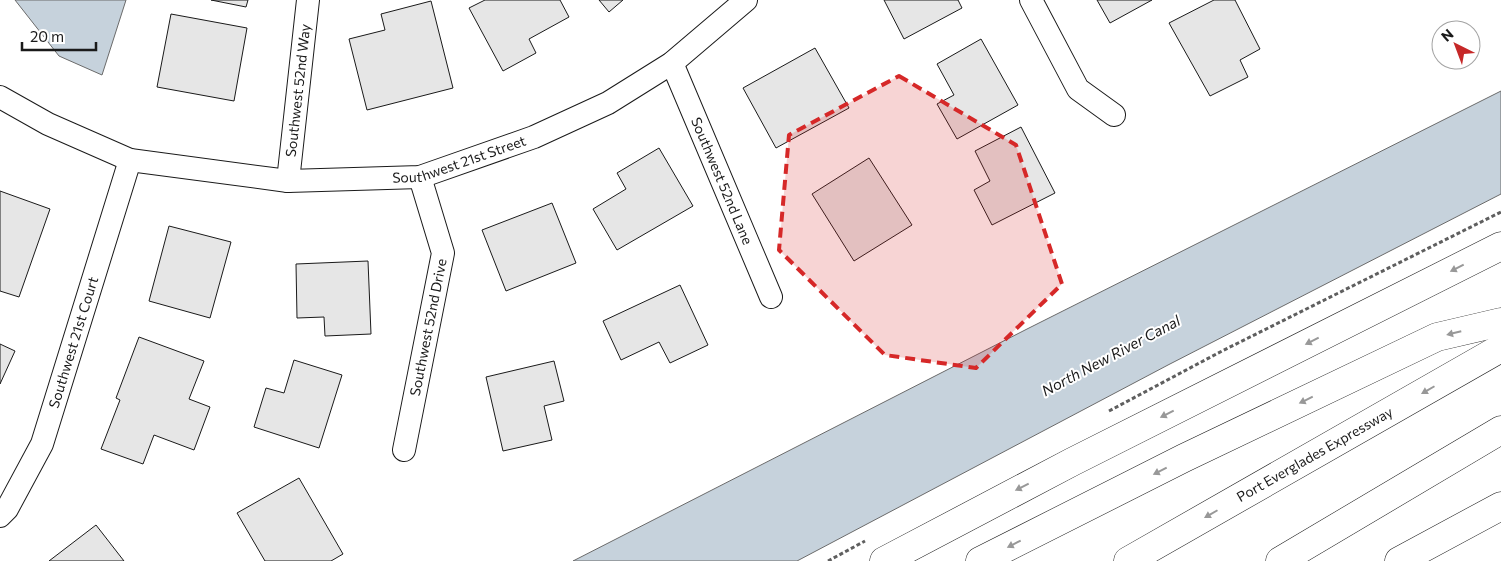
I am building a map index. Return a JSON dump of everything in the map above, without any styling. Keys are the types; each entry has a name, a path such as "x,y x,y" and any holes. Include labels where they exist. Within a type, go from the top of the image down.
{"main road":[{"path":"884,561 1072,462 1501,246"},
{"path":"980,561 1184,458 1437,337 1501,322"},
{"name":"Port Everglades Expressway","path":"1128,561 1501,348"},
{"path":"1280,561 1501,430"},
{"path":"1399,561 1501,506"}],"street":[{"name":"Southwest 52nd Way","path":"288,181 308,0"},
{"name":"Southwest 21st Street","path":"0,97 48,124 130,160 288,181 420,177 534,137 608,104 672,62 746,0"},
{"path":"1031,0 1078,89 1114,115"},
{"name":"Southwest 52nd Lane","path":"672,62 772,297"},
{"name":"Southwest 21st Court","path":"0,516 7,509 42,444 130,160"},
{"name":"Southwest 52nd Drive","path":"404,450 443,253 420,177"}],"highlighted area":[{"path":"899,76 1016,145 1062,284 976,368 885,355 779,250 789,135"}],"water":[{"path":"15,0 126,0 102,75 59,56"},
{"name":"North New River Canal","path":"1501,91 1501,194 1168,365 797,561 573,561 1029,328"}],"building":[{"path":"211,0 248,0 246,7"},
{"path":"485,0 560,0 569,17 529,39 536,53 503,71 469,8"},
{"path":"599,0 623,0 609,12"},
{"path":"884,0 958,0 962,8 904,39"},
{"path":"1097,0 1152,0 1110,23"},
{"path":"1214,0 1235,0 1260,49 1240,60 1248,77 1210,96 1169,23"},
{"path":"431,1 453,88 367,110 349,39 385,30 381,14"},
{"path":"171,14 247,28 234,101 157,87"},
{"path":"981,39 1018,105 957,139 937,104 954,95 937,64"},
{"path":"815,48 849,108 776,148 743,88"},
{"path":"1021,127 1055,193 992,225 974,190 990,181 975,151"},
{"path":"659,148 693,206 617,250 593,209 626,189 617,173"},
{"path":"869,158 912,225 854,261 812,194"},
{"path":"0,191 50,209 19,297 0,291"},
{"path":"552,203 576,263 506,291 482,230"},
{"path":"169,226 231,242 210,318 149,301"},
{"path":"368,261 371,334 325,336 324,317 297,318 296,264"},
{"path":"680,285 708,345 670,363 659,342 621,360 603,321"},
{"path":"139,337 204,361 189,399 210,407 194,450 154,435 143,464 101,449 120,400 116,398"},
{"path":"0,344 15,351 0,384"},
{"path":"294,360 342,375 319,448 254,427 266,388 284,393"},
{"path":"554,361 564,401 544,406 552,440 503,451 486,377"},
{"path":"299,478 343,554 331,561 265,561 237,513"},
{"path":"96,525 124,561 49,561"}]}
